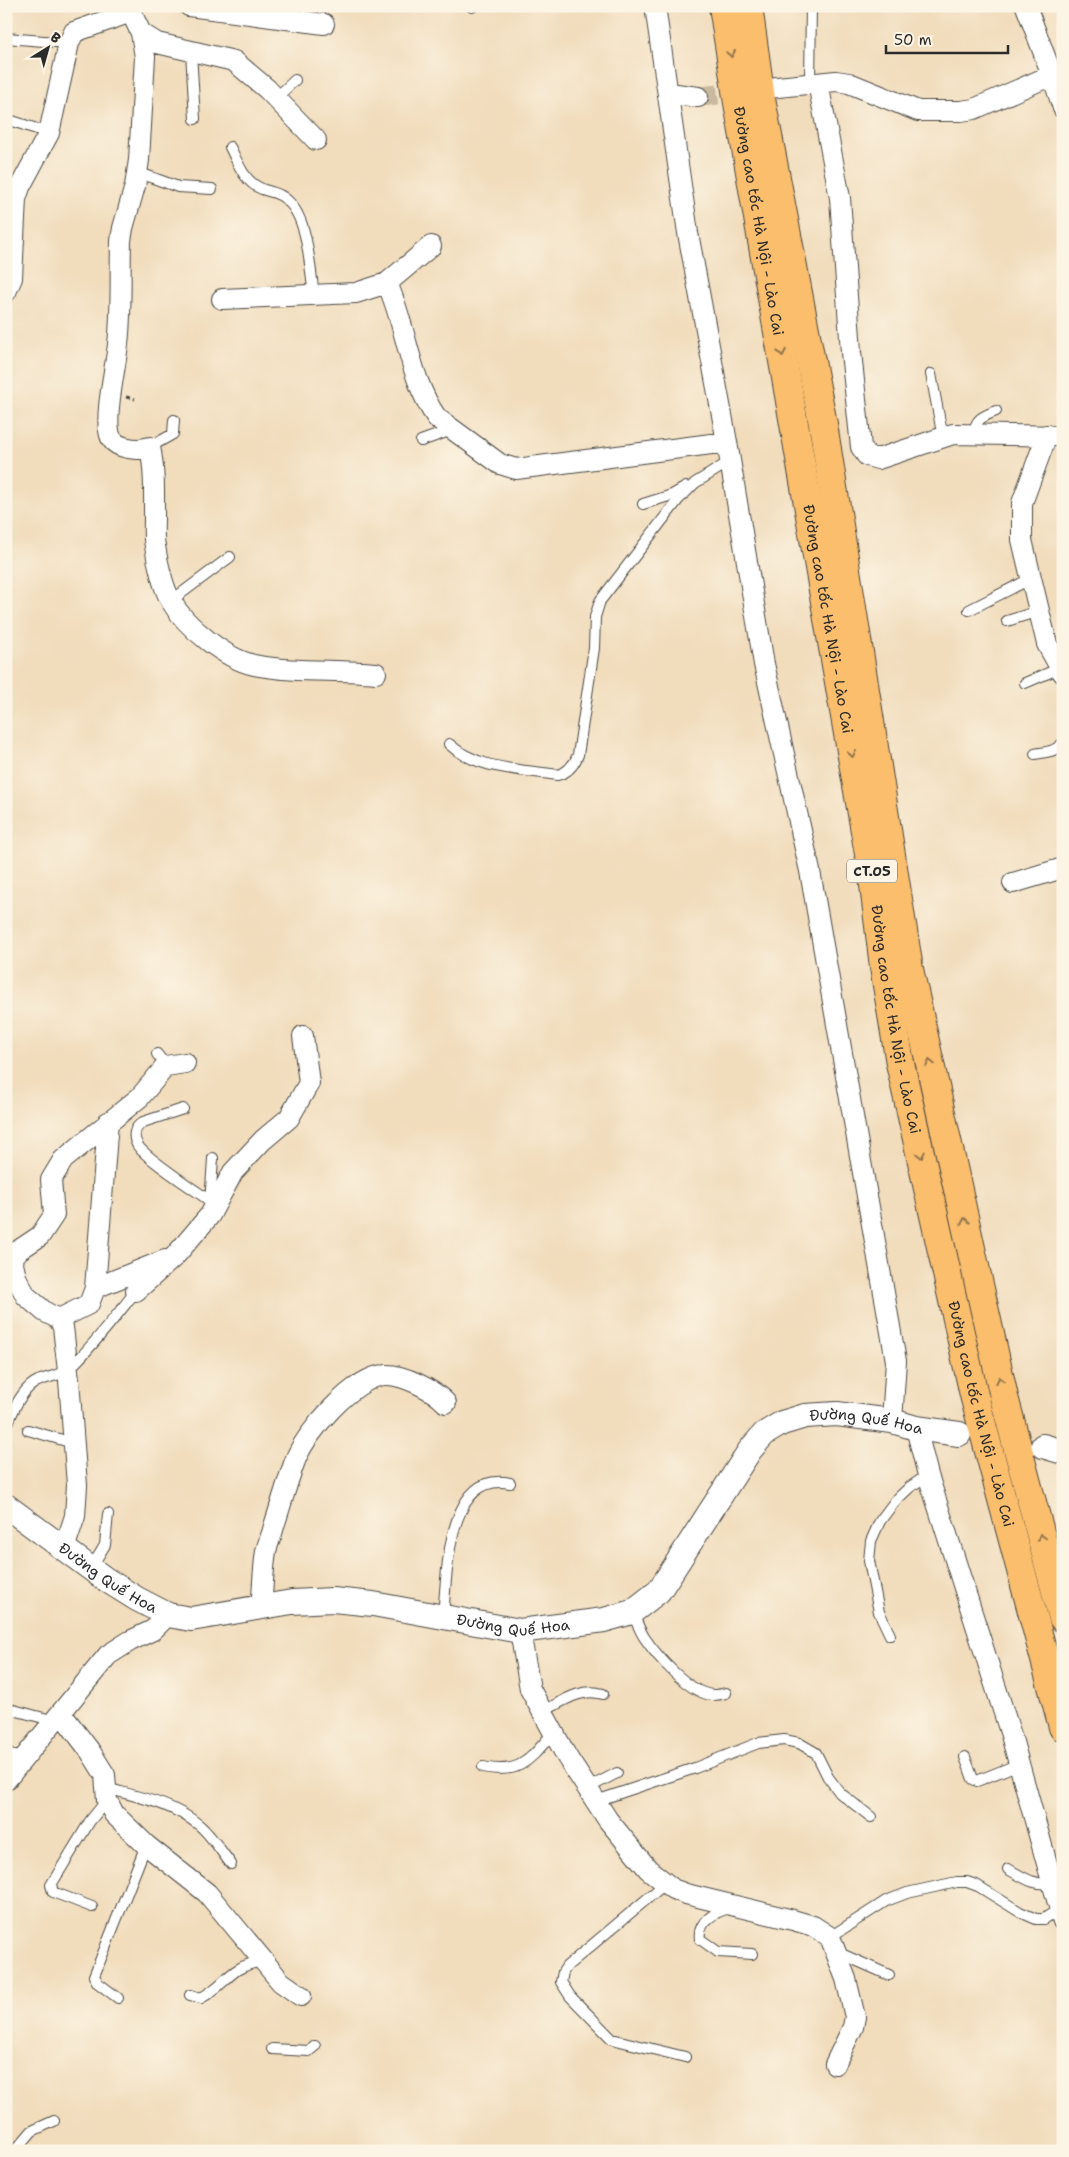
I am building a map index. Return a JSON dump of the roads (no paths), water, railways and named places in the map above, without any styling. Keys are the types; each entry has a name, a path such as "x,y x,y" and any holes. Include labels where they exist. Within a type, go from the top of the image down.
{"highway":[{"name":"Đường cao tốc Hà Nội - Lào Cai","path":"723,6 873,877 884,967 900,1063 974,1395 1063,1727"},
{"name":"Đường cao tốc Hà Nội - Lào Cai","path":"748,6 762,99 823,424 909,969 1004,1397 1063,1618"}],"street":[{"path":"189,6 324,24"},
{"path":"655,6 688,233 727,442 764,664 810,871 896,1361 892,1421"},
{"path":"1026,6 1057,72 1063,108"},
{"path":"6,292 12,278 16,199 20,186 50,133 69,43 74,32 131,9 141,33 145,57 137,172 123,228 118,343 110,394 109,421 110,435 116,444 140,449 150,447 154,482 154,545 170,601 190,624 212,642 231,655 252,664 287,669 376,672"},
{"path":"141,33 157,43 234,61 276,98 316,140"},
{"path":"768,88 836,81 849,83 918,111 961,111 974,110 1057,72"},
{"path":"814,83 840,198 850,352 861,447 867,456 878,459 953,434 1055,436"},
{"path":"669,94 698,97"},
{"path":"222,299 356,293 387,283 431,246"},
{"path":"387,283 418,383 434,414 452,430 500,464 516,470 727,442"},
{"path":"1055,436 1035,467 1022,503 1022,540 1047,644 1061,670"},
{"path":"1013,883 1063,868"},
{"path":"95,1288 134,1275 175,1256 210,1208 233,1172 263,1140 289,1118 310,1083 304,1036"},
{"path":"64,1549 75,1516 77,1485 63,1327 59,1319 45,1312 26,1296 16,1277 13,1264 14,1256 19,1250 40,1236 54,1215 51,1180 63,1160 140,1097 169,1061"},
{"path":"59,1319 90,1304 95,1288 108,1122"},
{"path":"262,1608 269,1541 295,1460 317,1424 339,1402 359,1386 378,1376 387,1375 425,1387 446,1402"},
{"name":"Đường Quế Hoa","path":"6,1506 137,1599 168,1615 191,1619 292,1602 333,1600 373,1604 520,1631 604,1620 632,1612 659,1591 750,1450 764,1434 782,1423 805,1416 837,1414 892,1421 916,1428 959,1434"},
{"path":"916,1428 928,1475 1019,1764 1061,1915"},
{"path":"6,1780 14,1756 58,1717 108,1655 130,1641 153,1630 168,1615"},
{"path":"520,1631 530,1689 553,1733 608,1820 648,1869 666,1883 686,1894 813,1926 833,1944 846,1979 855,2018 853,2027 836,2064"},
{"path":"58,1717 90,1751 105,1775 107,1794 114,1814 146,1845 207,1893 281,1982 301,1996"}],"lane":[{"path":"811,6 814,83"},
{"path":"6,38 69,43"},
{"path":"190,52 195,119"},
{"path":"276,98 295,80"},
{"path":"6,119 50,133"},
{"path":"230,147 246,179 261,189 274,192 293,207 303,226 314,294"},
{"path":"137,172 178,187 212,189"},
{"path":"931,374 943,438"},
{"path":"974,434 974,428 980,418 996,411"},
{"path":"150,447 173,434 174,420"},
{"path":"421,441 452,430"},
{"path":"643,504 672,495 729,462"},
{"path":"1018,486 1035,467"},
{"path":"449,744 468,759 492,765 557,775 563,774 573,765 578,755 594,648 595,617 600,601 678,500 695,483"},
{"path":"170,601 230,557"},
{"path":"969,610 1030,579"},
{"path":"1008,621 1039,611"},
{"path":"1025,683 1061,670"},
{"path":"1035,754 1059,748 1063,743"},
{"path":"183,1109 143,1122 137,1126 134,1132 135,1140 138,1147 210,1208"},
{"path":"210,1208 213,1158"},
{"path":"9,1421 14,1409 36,1382 68,1370 134,1275"},
{"path":"28,1430 73,1443"},
{"path":"890,1635 879,1612 869,1561 871,1541 880,1521 895,1501 910,1487 928,1475"},
{"path":"443,1617 450,1539 454,1523 472,1495 486,1484 500,1481 510,1483"},
{"path":"91,1568 104,1545 108,1514"},
{"path":"632,1612 643,1636 687,1683 704,1693 714,1695 726,1693"},
{"path":"542,1712 581,1692 592,1690 603,1694"},
{"path":"6,1708 58,1717"},
{"path":"484,1767 502,1771 517,1767 530,1760 553,1733"},
{"path":"592,1794 695,1768 758,1743 784,1740 799,1743 816,1753 828,1777 840,1793 871,1817"},
{"path":"965,1757 973,1779 977,1781 1019,1764"},
{"path":"592,1794 617,1773"},
{"path":"92,1907 53,1892 51,1885 107,1794 155,1801 193,1820 231,1864"},
{"path":"118,1998 98,1983 94,1976 146,1845"},
{"path":"1008,1869 1035,1883 1043,1885 1052,1883"},
{"path":"889,1975 833,1944 886,1901 908,1893 957,1882 967,1882 978,1886 1020,1912 1036,1919 1061,1915"},
{"path":"666,1883 567,1966 563,1972 561,1982 570,1996 612,2039 685,2057"},
{"path":"739,1907 716,1913 704,1923 699,1936 702,1942 718,1952 752,1954"},
{"path":"190,1995 201,1998 213,1990 237,1968 263,1961"},
{"path":"272,2048 309,2051 315,2046"},
{"path":"15,2151 32,2131 54,2121"}],"tunnel":[{"path":"698,97 750,90"}]}
